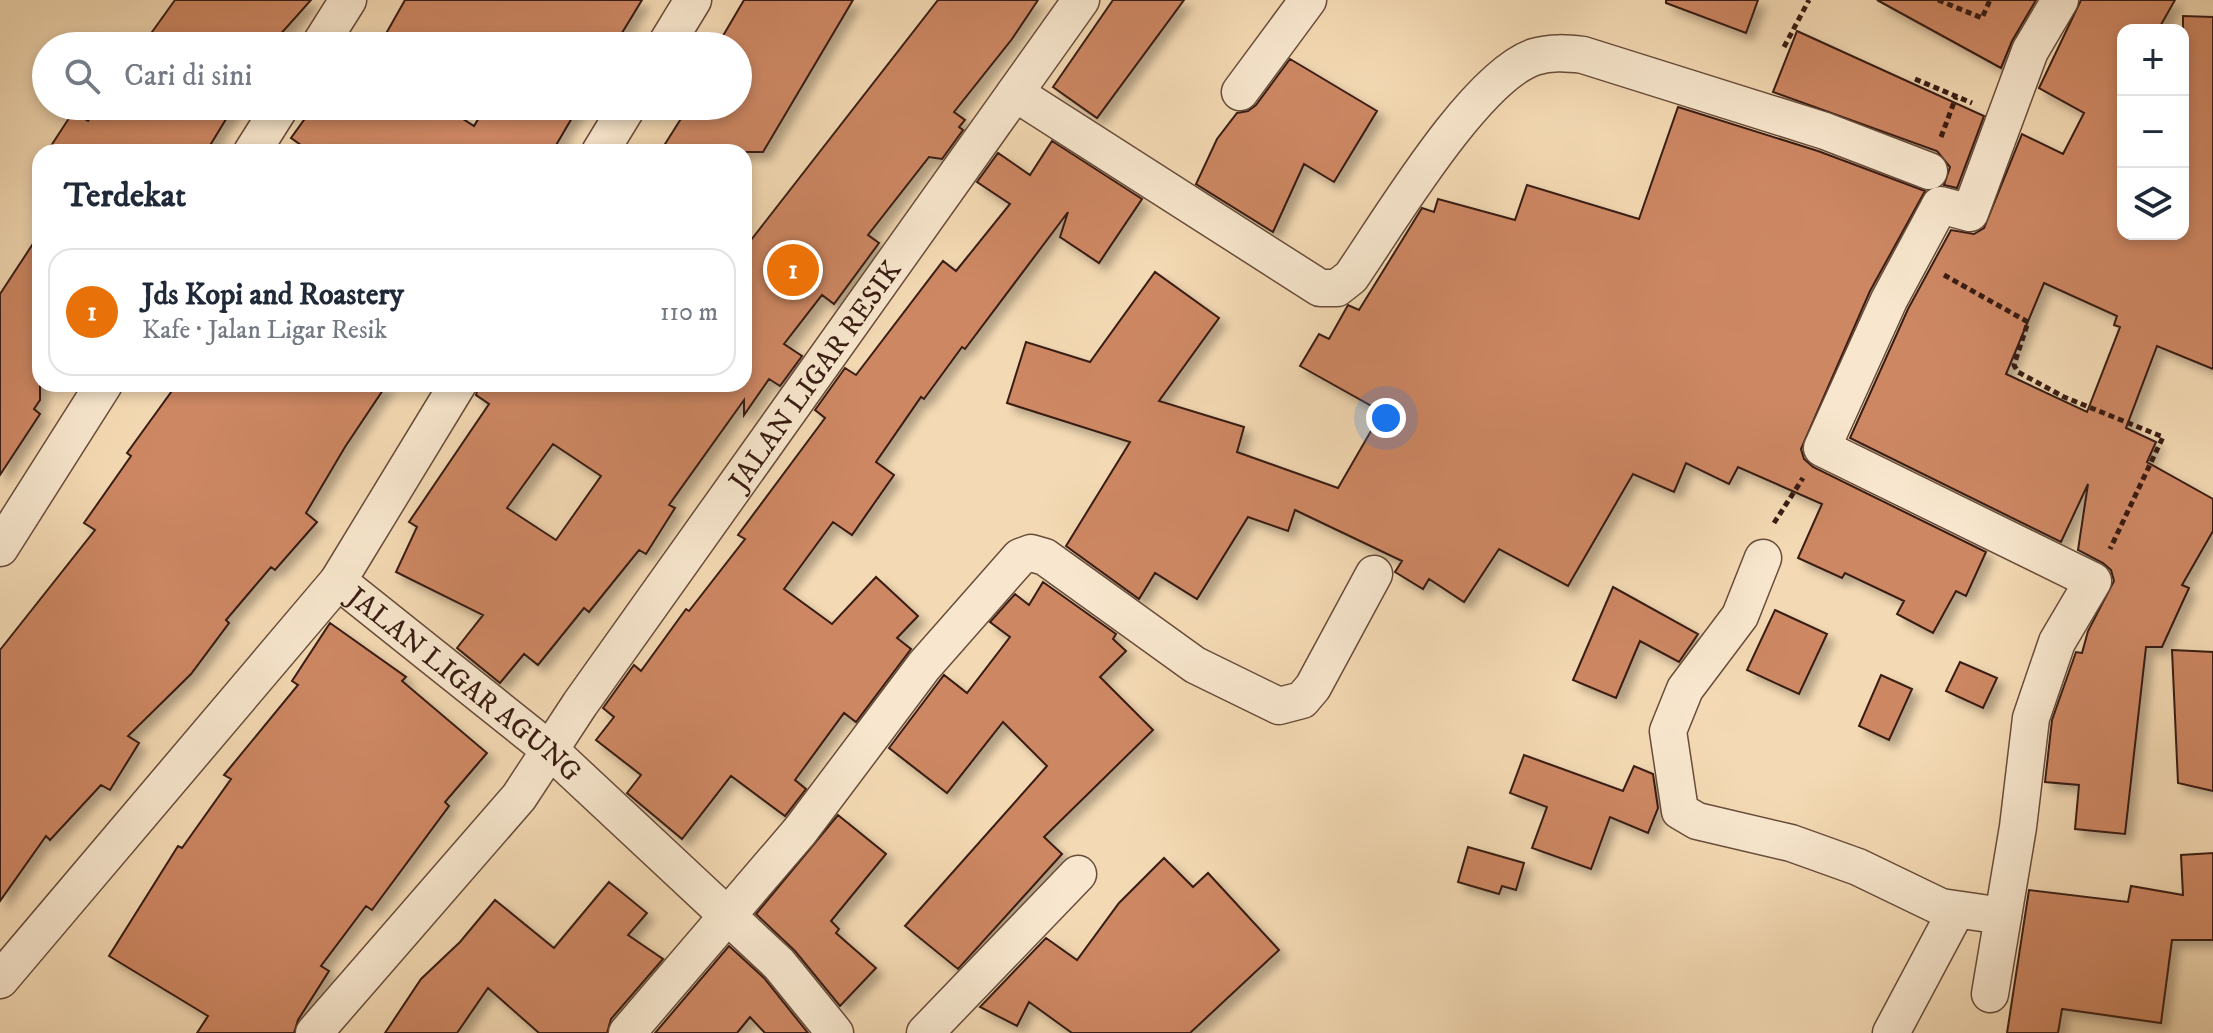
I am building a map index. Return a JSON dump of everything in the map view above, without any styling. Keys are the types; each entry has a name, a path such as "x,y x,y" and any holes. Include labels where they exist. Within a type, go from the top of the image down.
{"street":[{"path":"328,32 348,0"},
{"path":"674,32 693,0"},
{"name":"JALAN LIGAR RESIK","path":"314,1033 519,797 580,704 1081,0"},
{"path":"1240,92 1308,0"},
{"path":"1990,994 2031,718 2057,642 2093,581 1822,448 1863,354 1940,205 1970,213 2030,51 2060,0"},
{"path":"1015,93 1320,288 1337,288 1351,277 1431,162 1491,85 1532,58 1555,53 1583,55 1825,131 1929,171"},
{"path":"257,144 272,120"},
{"path":"605,144 619,120"},
{"path":"0,548 99,392"},
{"name":"JALAN LIGAR AGUNG","path":"453,392 338,581 551,751 779,964 835,1033"},
{"path":"1764,547 1740,616 1685,689 1668,731 1680,811 1697,821 1791,843 1858,867 1956,911 2003,916"},
{"path":"627,1033 800,831 924,666 1020,557 1031,553 1045,557 1195,665 1279,706 1302,700 1313,687 1374,574"},
{"path":"6,963 338,581"},
{"path":"925,1033 1078,874"},
{"path":"1891,1033 1956,911"}],"path":[{"path":"1784,47 1809,0"},
{"path":"1938,0 1982,18 1990,0"},
{"path":"1915,79 2006,117"},
{"path":"1911,259 2024,316 2029,326 2014,365 2018,372 2064,397 2163,437 2093,581"},
{"path":"1764,547 1822,448"}],"building":[{"path":"175,0 311,0 282,32 152,32"},
{"path":"405,0 642,0 623,32 387,32"},
{"path":"744,0 853,0 763,152 752,152 752,144 665,144 680,120 752,120 752,32 725,32"},
{"path":"938,0 1038,0 1012,39 954,112 965,120 959,127 963,130 942,159 929,157 868,235 879,243 834,304 822,295 784,344 802,356 780,386 769,379 744,415 744,400 669,505 675,508 646,554 639,550 589,612 584,608 538,665 524,654 500,683 457,648 483,615 396,572 417,527 409,522 489,404 476,395 477,392 752,392 752,239","holes":["553,444 601,476 556,540 507,508"]},
{"path":"1113,0 1184,0 1097,118 1053,87"},
{"path":"1666,0 1758,0 1746,33 1666,3"},
{"path":"1877,0 2036,0 2012,41 2001,68"},
{"path":"2081,0 2175,0 2161,24 2117,24 2117,240 2189,240 2189,24 2183,24 2183,16 2213,17 2213,369 2157,346 2126,428 2156,442 2147,462 2213,499 2213,531 2182,585 2189,588 2162,647 2146,647 2125,834 2075,829 2079,785 2045,782 2052,720 2076,652 2082,653 2088,631 2114,581 2111,570 2103,563 2078,550 2088,484 2061,542 1850,438 1908,309 1951,230 1974,234 1984,228 2022,134 2063,154 2084,113 2039,88","holes":["2044,283 2117,316 2114,325 2120,327 2087,412 2006,374"]},
{"path":"1797,31 1984,116 1957,188 1944,185 1950,167 1937,151 1773,92"},
{"path":"1290,59 1377,111 1334,182 1304,164 1273,232 1196,184 1217,139 1237,113 1248,111 1256,105"},
{"path":"1678,107 1818,151 1925,191 1870,291 1801,449 1804,459 1813,467 1986,552 1966,596 1956,591 1933,633 1897,614 1904,601 1845,573 1842,578 1798,558 1822,504 1738,467 1729,484 1686,463 1674,492 1633,474 1568,586 1499,549 1464,602 1429,579 1423,589 1395,572 1402,561 1295,510 1288,531 1248,517 1197,599 1155,573 1139,599 1066,546 1130,442 1007,403 1026,342 1090,362 1155,272 1219,318 1159,401 1244,427 1237,452 1338,488 1382,412 1300,366 1319,334 1329,339 1348,305 1359,310 1422,208 1434,212 1438,199 1515,220 1527,185 1639,219"},
{"path":"68,120 225,120 211,144 52,144"},
{"path":"304,120 465,120 474,126 478,120 571,120 557,144 300,144 291,138"},
{"path":"1052,141 1142,199 1099,263 1060,237 1068,212 965,349 962,347 924,399 921,397 876,462 894,475 852,535 833,522 784,589 832,624 876,577 918,616 897,638 911,649 856,722 844,713 795,780 806,789 785,816 731,776 682,839 627,793 641,775 596,740 614,717 603,708 634,665 641,671 686,609 689,611 745,539 738,535 825,418 815,410 845,368 856,375 943,261 956,271 1010,204 977,182 998,153 1030,175"},
{"path":"32,245 32,392 40,392 40,400 34,409 40,414 0,475 0,294"},
{"path":"171,392 382,392 306,513 317,522 275,570 271,567 226,620 229,623 191,674 128,736 139,743 110,790 101,785 50,840 46,836 0,901 0,650 95,530 84,523 131,456 127,453"},
{"path":"1043,582 1116,634 1113,639 1126,651 1100,677 1153,730 1044,837 1062,854 958,969 905,926 1047,766 1003,722 947,793 889,748 944,675 967,693 1010,637 990,622 1015,594 1029,605"},
{"path":"1613,587 1698,634 1679,662 1640,641 1616,698 1573,680"},
{"path":"1775,610 1827,634 1799,694 1747,670"},
{"path":"330,623 406,677 402,681 487,753 445,802 449,806 372,910 366,906 321,966 329,971 298,1020 294,1033 197,1033 208,1016 109,956 178,846 182,848 231,779 224,775 298,685 292,681"},
{"path":"2172,650 2213,652 2213,791 2178,783"},
{"path":"1960,662 1997,678 1983,708 1946,691"},
{"path":"1881,675 1912,689 1889,740 1859,726"},
{"path":"1524,755 1623,791 1634,766 1653,774 1658,808 1648,833 1610,817 1591,869 1532,848 1547,807 1510,793"},
{"path":"838,815 886,854 831,921 839,929 836,933 876,968 840,1006 795,951 756,914"},
{"path":"1468,847 1524,863 1516,890 1502,886 1499,894 1458,882"},
{"path":"2213,853 2213,940 2172,940 2161,1023 2062,1009 2058,1033 2007,1033 2029,890 2128,902 2131,886 2183,895 2181,855"},
{"path":"1164,858 1193,887 1208,873 1279,950 1190,1033 1072,1033 1029,1002 1017,1026 980,1007 1046,938 1077,960 1119,903"},
{"path":"609,882 647,913 628,935 663,959 611,1019 607,1033 539,1033 488,988 457,1033 385,1033 421,979 460,942 495,900 554,948"},
{"path":"729,946 764,978 808,1033 765,1033 750,1017 737,1033 655,1033"}],"place":[{"name":"Jds Kopi and Roastery","path":"793,270"}]}
